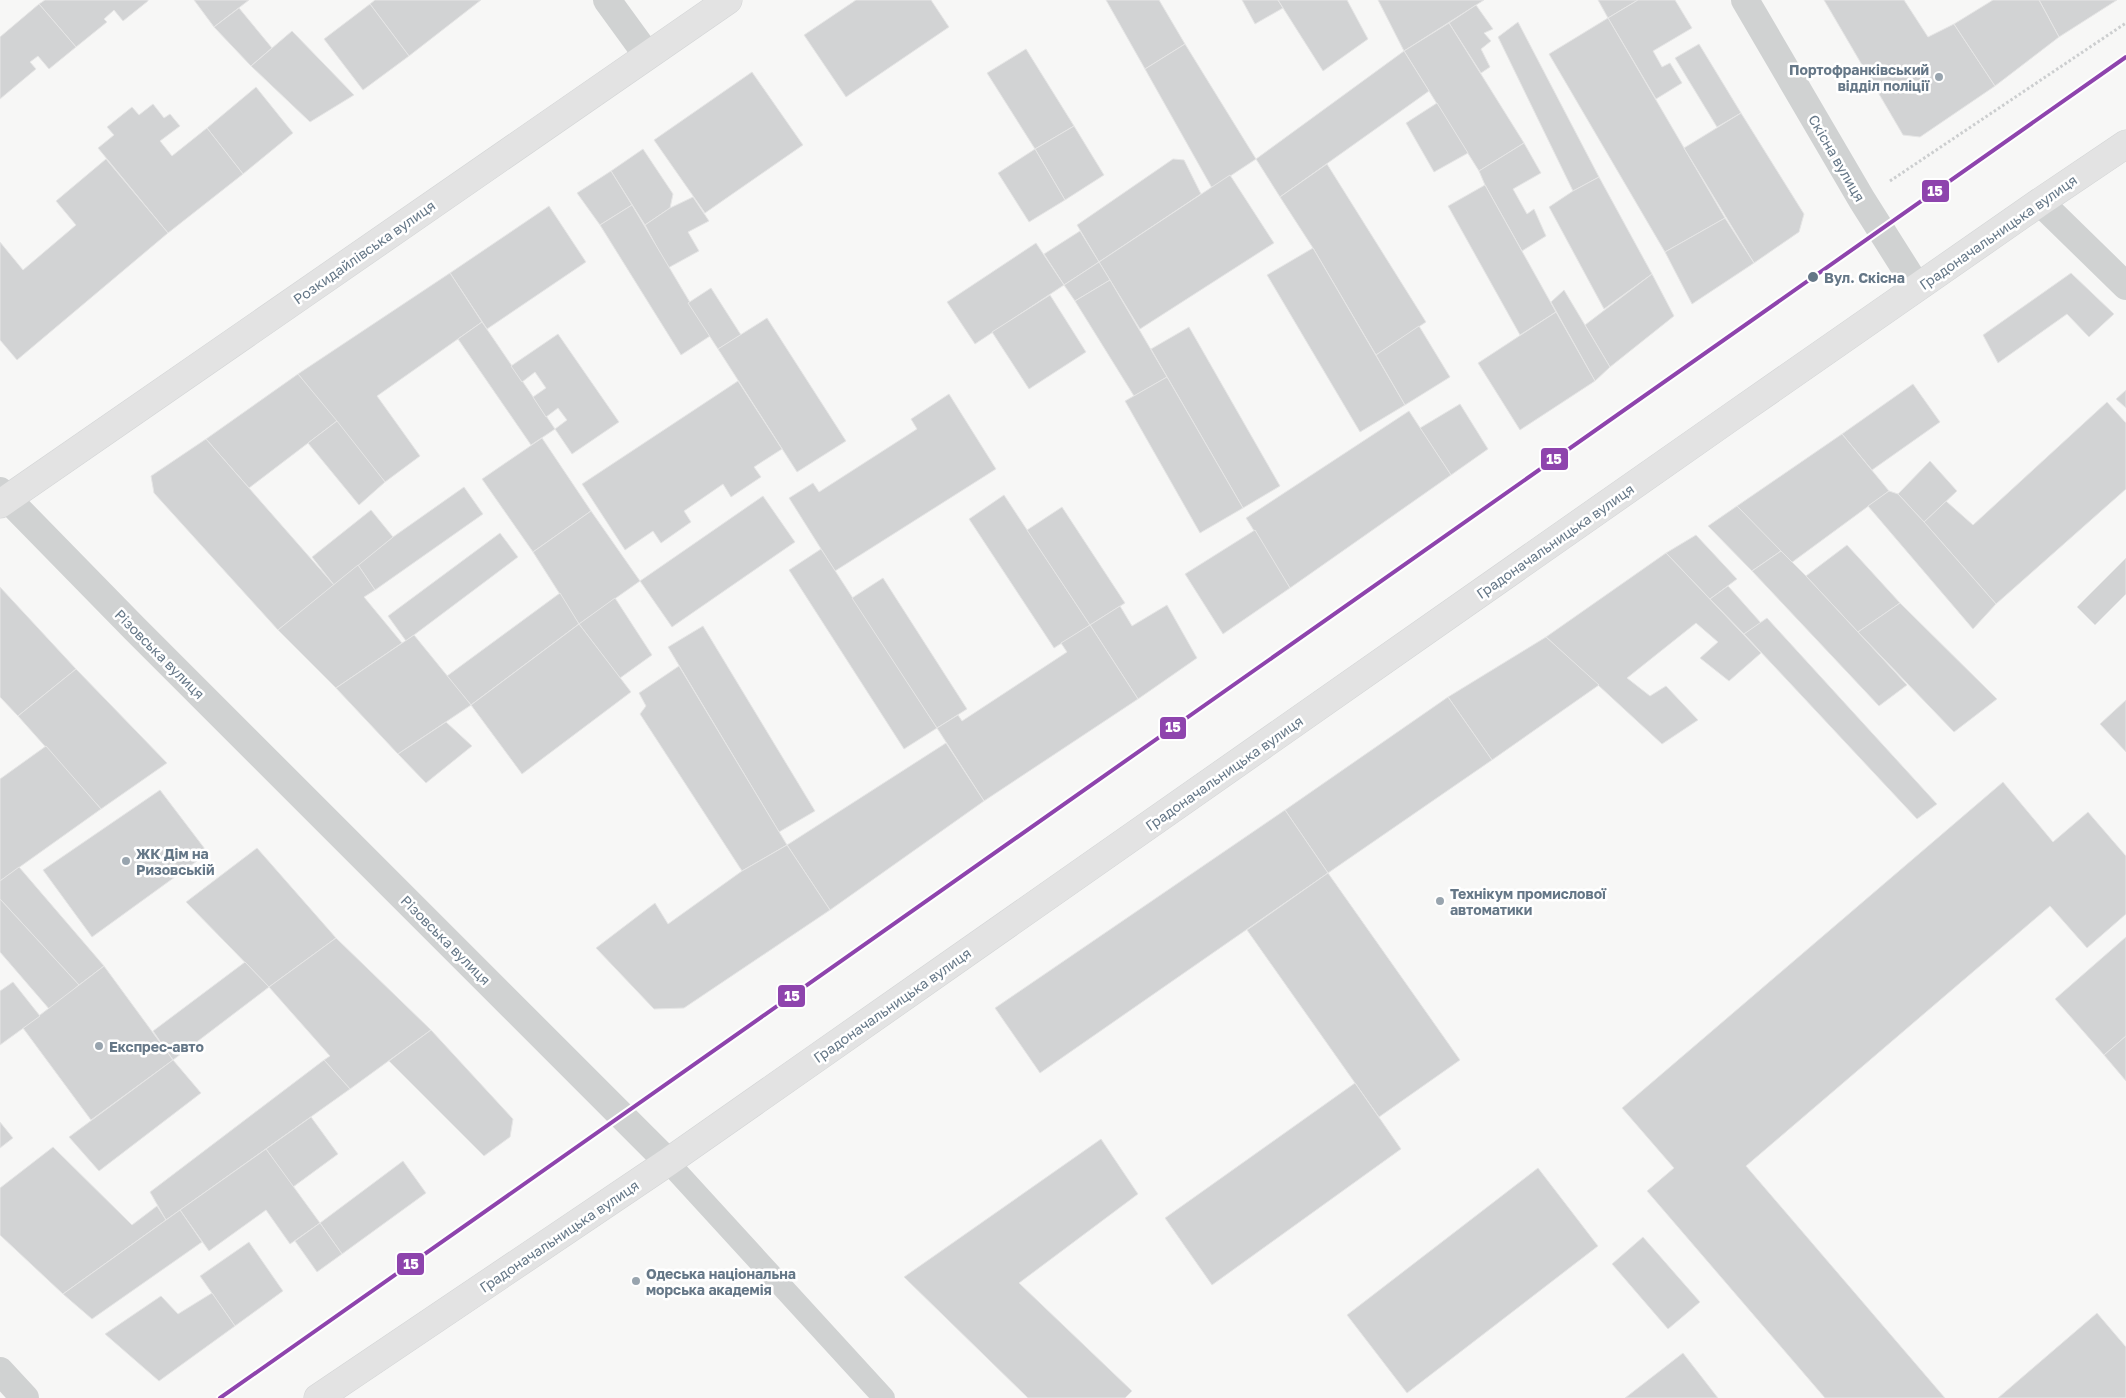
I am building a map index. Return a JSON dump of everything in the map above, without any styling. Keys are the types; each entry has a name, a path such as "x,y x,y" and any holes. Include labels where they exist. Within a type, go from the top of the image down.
{"street":[{"path":"607,0 646,55"},
{"name":"Розкидайлівська вулиця","path":"3,498 728,0"},
{"name":"Cкісна вулиця","path":"1745,0 1862,200 1917,288"},
{"name":"Градоначальницька вулиця","path":"318,1398 668,1162 2040,202 2126,144"},
{"path":"2040,202 2126,286"},
{"name":"Різовська вулиця","path":"3,498 668,1162"},
{"path":"0,1371 26,1398"}],"lane":[{"name":"Різовська вулиця","path":"668,1162 884,1398"}],"path":[{"path":"1862,200 2126,23"}],"building":[{"path":"45,0 148,1 123,21 114,10 104,19 107,22 76,47 39,4"},
{"path":"194,0 249,0 214,27"},
{"path":"375,0 481,0 409,56 370,4"},
{"path":"856,0 931,0 949,27 846,97 804,35"},
{"path":"1106,0 1159,0 1185,44 1145,69"},
{"path":"1242,0 1278,0 1283,8 1255,24"},
{"path":"1278,0 1347,0 1368,39 1323,71"},
{"path":"1378,0 1484,0 1404,51"},
{"path":"1598,0 1638,0 1608,18"},
{"path":"1638,0 1675,0 1692,28 1653,51 1662,67 1670,63 1682,83 1656,99 1608,18"},
{"path":"1824,0 1904,0 1928,37 1954,24 1995,86 1920,137 1903,135"},
{"path":"1993,0 2039,0 2059,37 1995,86 1954,24"},
{"path":"2039,0 2117,0 2059,37"},
{"path":"39,4 76,47 49,69 38,56 30,62 36,69 0,99 0,37"},
{"path":"370,4 409,56 363,90 324,39"},
{"path":"1476,5 1493,29 1484,33 1491,41 1481,49 1490,67 1481,73 1449,23"},
{"path":"239,8 272,48 251,66 214,27"},
{"path":"1608,18 1725,218 1665,252 1549,54"},
{"path":"1518,22 1599,177 1573,191 1498,37"},
{"path":"1449,23 1524,143 1479,171 1404,51"},
{"path":"292,31 354,95 310,122 251,66"},
{"path":"1185,44 1256,159 1212,188 1145,69"},
{"path":"1699,44 1741,113 1717,127 1675,58"},
{"path":"1026,49 1074,126 1035,149 987,73"},
{"path":"1404,51 1429,91 1280,197 1256,159"},
{"path":"752,72 803,145 705,213 654,140"},
{"path":"256,87 293,133 243,174 207,128"},
{"path":"1437,103 1468,153 1434,172 1406,123"},
{"path":"153,104 164,118 170,114 180,126 160,141 172,156 207,128 243,174 168,233 98,148 114,135 107,127 132,107 139,115"},
{"path":"1741,113 1804,214 1799,232 1754,263 1684,148"},
{"path":"1074,126 1104,175 1065,200 1035,149"},
{"path":"1524,143 1541,173 1513,189 1527,214 1534,209 1546,236 1522,251 1479,171"},
{"path":"643,149 673,194 670,208 645,225 611,171"},
{"path":"1035,149 1065,200 1029,222 998,173"},
{"path":"106,159 168,233 17,360 0,340 0,242 23,270 76,225 56,201"},
{"path":"1173,159 1184,160 1201,194 1099,262 1077,225"},
{"path":"1327,164 1426,322 1376,355 1313,248 1280,197"},
{"path":"611,171 632,205 600,225 577,193"},
{"path":"1230,175 1274,243 1140,329 1099,262"},
{"path":"1599,177 1652,274 1604,309 1549,207"},
{"path":"1485,185 1556,312 1520,335 1448,206"},
{"path":"693,197 709,221 688,232 699,251 668,268 645,225 670,208"},
{"path":"632,205 710,336 681,355 600,225"},
{"path":"549,206 586,262 487,329 450,273"},
{"path":"1725,218 1754,263 1692,304 1665,252"},
{"path":"1080,231 1099,262 1064,285 1044,254"},
{"path":"1036,243 1064,285 975,344 947,302"},
{"path":"1313,248 1405,405 1360,432 1267,275"},
{"path":"1099,262 1110,280 1075,301 1064,285"},
{"path":"450,273 482,322 377,396 420,456 385,482 298,374"},
{"path":"2071,273 2114,314 2089,337 2067,314 1998,363 1983,335"},
{"path":"1652,274 1674,316 1610,367 1585,325"},
{"path":"1110,280 1167,377 1134,396 1075,301"},
{"path":"711,288 741,335 718,349 688,303"},
{"path":"1564,290 1610,367 1595,381 1551,302"},
{"path":"1050,295 1086,352 1029,389 992,332"},
{"path":"1556,312 1595,381 1520,430 1478,363"},
{"path":"767,318 846,441 797,472 718,349"},
{"path":"482,322 555,429 531,445 458,339"},
{"path":"1419,326 1450,377 1405,405 1376,355"},
{"path":"1189,327 1280,486 1243,508 1151,349"},
{"path":"558,334 619,422 572,454 555,429 567,420 558,408 546,417 533,397 546,388 535,372 522,382 511,366"},
{"path":"298,374 337,421 249,488 206,439"},
{"path":"1167,377 1243,508 1200,533 1125,401"},
{"path":"738,381 782,449 754,467 761,477 731,497 723,484 684,511 691,522 661,543 653,531 625,550 582,484"},
{"path":"1913,384 1940,422 1872,470 1842,434"},
{"path":"2126,390 2126,408 2116,399"},
{"path":"949,394 996,469 835,571 789,498 813,483 819,492 917,429 911,419"},
{"path":"2107,402 2126,423 2126,489 1996,604 1924,522 1946,501 1973,525"},
{"path":"1460,404 1488,449 1451,475 1420,428"},
{"path":"1409,411 1451,475 1290,588 1246,518"},
{"path":"337,421 385,482 359,505 308,443"},
{"path":"1842,434 1889,491 1791,563 1737,506"},
{"path":"542,438 591,511 533,552 482,479"},
{"path":"206,439 334,585 278,630 154,493 151,476"},
{"path":"1930,461 1957,491 1924,522 1898,494"},
{"path":"464,487 483,514 375,590 358,565 393,537"},
{"path":"1889,491 1898,494 1996,604 1973,629 1868,506"},
{"path":"1004,495 1090,625 1054,648 969,519"},
{"path":"763,496 795,542 672,627 640,581"},
{"path":"1737,506 1781,551 1752,571 1708,526"},
{"path":"1062,507 1125,603 1090,625 1027,530"},
{"path":"371,510 393,537 334,585 312,557"},
{"path":"591,511 640,581 579,624 533,552"},
{"path":"1255,530 1290,588 1223,634 1185,574"},
{"path":"500,533 518,557 406,641 388,616"},
{"path":"1696,535 1737,579 1710,599 1666,553"},
{"path":"1847,545 1900,603 1858,632 1806,576"},
{"path":"821,549 937,728 904,749 789,570"},
{"path":"1781,551 1907,685 1879,706 1752,571"},
{"path":"1666,553 1761,653 1729,681 1700,658 1718,642 1696,623 1627,678 1650,696 1666,686 1698,720 1662,744 1546,637"},
{"path":"2126,558 2126,594 2095,625 2077,607"},
{"path":"358,565 375,590 364,597 402,643 336,688 278,630"},
{"path":"883,578 967,709 937,728 852,598"},
{"path":"1728,586 1761,623 1744,634 1710,599"},
{"path":"0,587 76,669 18,716 0,697"},
{"path":"560,593 579,624 471,705 447,676"},
{"path":"615,598 652,655 620,678 579,624"},
{"path":"1900,603 1997,699 1954,732 1858,632"},
{"path":"1167,605 1197,658 1138,699 1090,625 1120,606 1132,626"},
{"path":"1767,618 1937,804 1917,819 1744,634"},
{"path":"579,624 631,692 522,774 471,705"},
{"path":"1090,625 1138,699 984,801 937,728 958,715 962,721 1067,652 1061,643"},
{"path":"703,626 815,811 779,832 668,647"},
{"path":"414,635 471,705 398,754 336,688"},
{"path":"1546,637 1599,685 1492,760 1448,697"},
{"path":"679,666 787,845 742,871 640,714 646,706 639,693"},
{"path":"76,669 167,763 101,809 18,716"},
{"path":"1448,697 1492,760 1328,873 1285,810"},
{"path":"2126,700 2126,752 2100,724"},
{"path":"446,722 472,746 426,783 398,754"},
{"path":"946,743 984,801 830,910 787,845"},
{"path":"46,746 101,809 0,881 0,779"},
{"path":"2003,782 2053,842 2088,812 2126,856 2126,914 2087,948 2050,906 1746,1166 1945,1398 1825,1398 1647,1191 1674,1168 1622,1108"},
{"name":"ЖК Дім на Ризовській","path":"160,790 208,853 92,937 43,870"},
{"path":"1285,810 1328,873 1040,1073 995,1008"},
{"path":"787,845 830,910 684,1008 654,1009 596,948 655,903 668,924 742,871"},
{"path":"257,848 336,938 269,987 186,902"},
{"path":"19,867 104,966 79,985 0,899 0,881"},
{"path":"1328,873 1460,1060 1379,1117 1247,930"},
{"path":"0,899 79,985 50,1010 0,952"},
{"path":"2126,937 2126,1036 2104,1055 2055,999"},
{"path":"336,938 431,1030 350,1089 324,1060 330,1056 269,987"},
{"path":"245,962 269,987 173,1060 153,1031"},
{"name":"Експрес-авто","path":"104,966 173,1060 91,1120 23,1028"},
{"path":"13,982 40,1016 0,1045 0,991"},
{"path":"431,1030 513,1119 510,1137 484,1156 389,1061"},
{"path":"2126,1036 2126,1081 2104,1055"},
{"path":"173,1060 201,1093 99,1171 69,1137"},
{"path":"324,1060 350,1089 166,1220 150,1192"},
{"path":"1355,1083 1401,1149 1212,1285 1165,1218"},
{"path":"311,1117 338,1154 293,1187 266,1149"},
{"path":"0,1122 13,1138 0,1148"},
{"path":"1101,1139 1138,1194 1019,1283 1132,1391 1125,1398 1028,1398 904,1277"},
{"path":"53,1147 132,1225 157,1206 166,1220 63,1294 0,1235 0,1188"},
{"path":"266,1149 320,1223 290,1244 266,1210 209,1251 180,1210"},
{"path":"403,1161 426,1193 342,1254 320,1223"},
{"path":"1538,1168 1598,1246 1407,1393 1347,1315"},
{"path":"180,1210 202,1242 92,1319 63,1294"},
{"path":"320,1223 342,1254 317,1272 295,1241"},
{"path":"1643,1237 1700,1302 1668,1329 1612,1264"},
{"path":"249,1242 283,1291 235,1326 200,1276"},
{"path":"212,1293 235,1326 159,1381 105,1334 161,1296 178,1314"},
{"path":"2097,1313 2126,1347 2126,1398 1998,1398"},
{"path":"1683,1353 1718,1398 1625,1398"}],"transit line":[{"name":"15","path":"220,1398 2126,57"}],"place":[{"name":"Портофранківський відділ поліції","path":"1939,77"},
{"name":"Вул. Скісна","path":"1813,277"},
{"name":"ЖК Дім на Ризовській","path":"126,861"},
{"name":"Технікум промислової автоматики","path":"1440,901"},
{"name":"Експрес-авто","path":"99,1046"},
{"name":"Одеська національна морська академія","path":"636,1281"}]}
